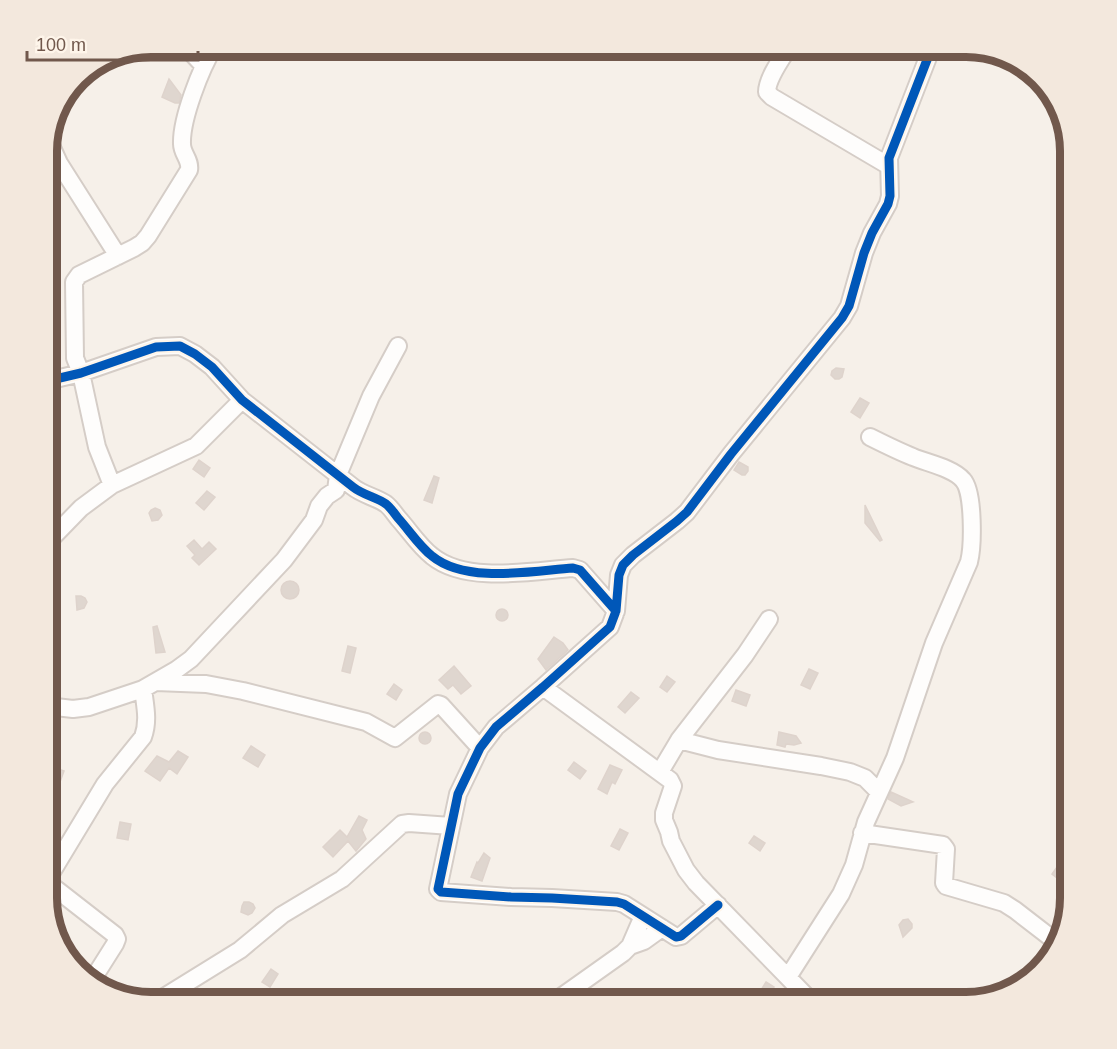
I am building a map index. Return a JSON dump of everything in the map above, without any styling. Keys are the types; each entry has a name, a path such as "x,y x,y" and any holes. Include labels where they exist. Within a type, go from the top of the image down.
{"street":[{"path":"196,57 204,66"},
{"path":"112,485 97,447 81,372 75,358 74,282 79,275 142,243 189,170 190,165 182,147 183,126 208,57"},
{"path":"783,57 769,80 767,92 889,166"},
{"path":"717,905 681,936 676,937 624,904 617,902 511,897 439,891 438,889 458,794 480,748 496,727 610,627 616,612 619,575 623,566 633,555 687,512 731,454 842,318 849,306 872,233 888,204 890,196 889,158 928,57"},
{"path":"57,159 118,256"},
{"path":"57,378 156,347 180,346 212,367 242,400 337,482 387,505 431,555 442,563 480,573 573,568 580,570 616,612"},
{"path":"57,707 73,709 89,707 150,686 176,670 190,659 284,560 314,520 320,506 337,482 371,396 398,346"},
{"path":"57,533 81,508 112,485 196,446 242,400"},
{"path":"788,977 841,894 854,865 862,833 895,758 928,658 969,562 971,552 972,519 967,485 963,479 956,473 870,437"},
{"path":"660,772 679,740 745,655 769,619"},
{"path":"150,686 206,684 243,691 366,722 395,738 438,704 480,748"},
{"path":"57,864 105,784 143,736 146,730 150,686"},
{"path":"543,687 670,780 673,786 664,819 671,841 691,876 802,992"},
{"path":"679,740 718,750 850,772 865,778 879,792"},
{"path":"172,992 240,950 282,915 342,879 402,824 451,826"},
{"path":"862,833 943,845 946,849 944,883 946,886 1004,903 1051,938"},
{"path":"57,889 117,939 96,974"},
{"path":"568,992 630,946 643,916"},
{"path":"630,946 644,941 662,928"}],"building":[{"path":"169,79 181,95 179,103 162,97"},
{"path":"836,368 844,369 839,379 831,375"},
{"path":"860,398 869,403 860,418 851,412"},
{"path":"199,460 210,468 204,477 193,469"},
{"path":"739,462 748,467 745,475 734,470"},
{"path":"434,476 439,478 432,503 424,500"},
{"path":"207,491 215,497 204,510 196,503"},
{"path":"865,505 882,540 880,541 865,523"},
{"path":"155,508 160,510 162,515 158,520 152,521 149,513"},
{"path":"194,540 202,549 209,542 216,549 199,565 192,558 195,555 187,546"},
{"path":"290,581 296,584 299,590 296,596 290,599 284,596 281,590 284,584"},
{"path":"76,596 85,598 87,602 84,608 77,610"},
{"path":"504,609 508,615 504,621 500,621 496,613"},
{"path":"157,626 165,652 156,653 153,627"},
{"path":"554,637 568,650 546,670 538,659"},
{"path":"348,646 356,648 350,673 342,671"},
{"path":"454,666 471,686 461,694 453,685 448,689 439,680"},
{"path":"809,669 818,673 810,689 801,685"},
{"path":"667,676 675,682 667,692 660,687"},
{"path":"394,684 402,690 396,700 387,694"},
{"path":"736,690 750,695 746,706 732,701"},
{"path":"631,692 639,698 625,713 618,707"},
{"path":"427,732 430,733 430,743 423,744 420,743 419,736 420,733"},
{"path":"779,732 796,736 801,743 786,744 785,747 777,745"},
{"path":"251,746 265,755 258,767 243,758"},
{"path":"178,751 188,757 177,774 169,768 160,781 145,771 157,756 169,762"},
{"path":"574,762 586,771 580,779 568,770"},
{"path":"610,765 622,770 615,784 612,782 607,794 598,789"},
{"path":"57,769 64,771 57,790"},
{"path":"891,792 913,802 901,806 888,799"},
{"path":"359,816 367,820 362,830 366,839 356,851 348,841 333,857 323,847 340,830 347,837"},
{"path":"120,822 131,824 128,840 117,838"},
{"path":"620,829 628,833 619,850 611,846"},
{"path":"754,836 765,843 760,851 749,843"},
{"path":"484,853 490,858 482,881 471,877 477,862"},
{"path":"1057,867 1060,869 1060,880 1052,874"},
{"path":"244,902 253,904 255,908 248,915 241,912"},
{"path":"908,919 912,928 903,937 899,925 903,920"},
{"path":"271,969 278,974 270,987 262,982"},
{"path":"766,982 774,987 771,992 760,992"}],"cycle path":[{"path":"718,905 681,936 676,937 624,904 617,902 441,892 438,889 458,794 480,748 496,727 610,627 616,611 619,575 623,565 687,512 731,454 842,318 849,306 872,233 888,204 890,196 889,158 928,57"},
{"path":"57,379 81,373 156,347 180,346 212,367 242,400 353,487 386,504 423,548 446,565 463,570 500,574 573,568 580,570 616,611"}]}
